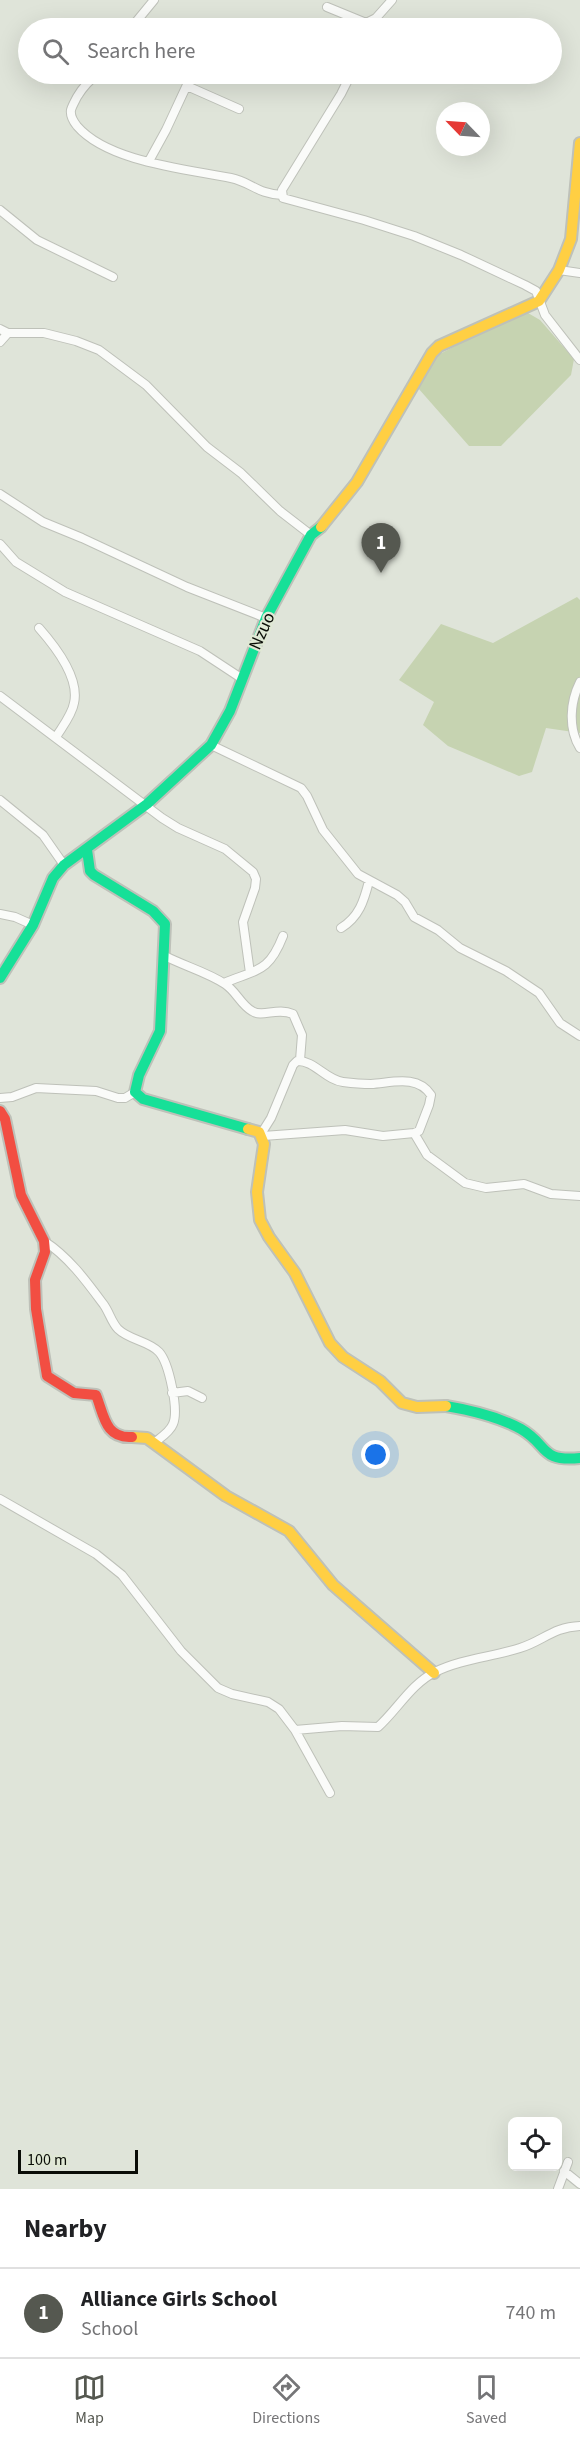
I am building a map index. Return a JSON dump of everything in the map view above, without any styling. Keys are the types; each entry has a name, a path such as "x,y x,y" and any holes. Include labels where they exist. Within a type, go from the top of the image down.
{"street":[{"path":"139,18 154,0"},
{"path":"376,18 392,0"},
{"path":"327,7 350,18"},
{"path":"88,84 81,91 71,110 71,118 83,133 100,145 194,173 233,178 261,192 282,195 283,198 364,220 461,255 536,291 545,315 580,360"},
{"path":"282,195 282,190 346,84"},
{"path":"149,161 187,86 239,109"},
{"path":"539,301 559,270 571,239 580,143"},
{"path":"0,225 3,213 37,240 113,276"},
{"path":"559,270 580,273"},
{"name":"Nzuo","path":"0,978 33,925 46,891 64,865 147,804 211,745 230,711 266,618 311,536 324,524 357,482 432,353 439,346 539,301"},
{"path":"0,342 4,331 44,333 76,341 99,350 146,385 207,447 241,473 280,511 311,536"},
{"path":"0,494 43,522 187,587 266,618"},
{"path":"0,544 16,562 65,592 200,651 241,678"},
{"path":"39,627 57,648 75,692 74,704 56,737"},
{"path":"580,682 575,692 572,717 573,731 580,748"},
{"path":"0,696 178,828 225,849 253,873 256,879 255,888 243,922 250,973"},
{"path":"211,745 301,788 323,830 351,868 369,881 397,895 405,902 414,917 438,930 460,948 526,983 538,993 560,1023 580,1036"},
{"path":"0,800 43,835 64,865"},
{"path":"0,1098 12,1097 36,1088 96,1091 125,1098 135,1092 139,1075 160,1031 165,924 161,918 94,875 90,871 87,850"},
{"path":"340,928 351,921 359,911 369,881"},
{"path":"0,914 15,917 33,925"},
{"path":"224,983 268,964 275,956 283,936"},
{"path":"165,957 224,983 253,1013 285,1010 293,1014 302,1035 300,1060 293,1065 262,1135 264,1144 258,1192 260,1219 266,1232 288,1262 314,1315 338,1353 348,1362 380,1381 395,1399 406,1405 454,1407 526,1430 549,1456 557,1460 580,1458"},
{"path":"135,1092 143,1100 262,1135 345,1130 383,1136 419,1131 431,1098 423,1086 412,1082 390,1080 368,1084 337,1081 300,1060"},
{"path":"0,1112 5,1119 21,1195 44,1242 45,1252 35,1280 47,1376 74,1393 96,1395 104,1424 111,1431 124,1437 144,1436 226,1496 289,1531 333,1585 434,1673"},
{"path":"414,1132 427,1155 465,1183 486,1188 524,1185 551,1194 580,1196"},
{"path":"44,1242 62,1252 75,1267 104,1304 118,1329 158,1351 169,1374 174,1410 173,1424 154,1443"},
{"path":"172,1393 188,1391 202,1398"},
{"path":"0,1499 96,1554 122,1575 181,1651 218,1688 232,1694 268,1702 279,1709 295,1730 330,1793"},
{"path":"295,1730 378,1726 401,1700 434,1673 523,1647 562,1628 580,1626"},
{"path":"558,2189 568,2162"},
{"path":"564,2171 580,2184"}],"green space":[{"path":"528,313 540,320 574,359 571,375 501,446 469,446 418,388 438,355 508,318"},
{"path":"577,597 580,600 580,733 546,728 532,772 519,776 448,746 423,725 434,702 399,680 441,624 493,643"}],"traffic: fast":[{"path":"0,978 33,925 53,878 64,865 147,804 211,745 230,711 266,618 311,535 321,527"},
{"path":"87,850 90,871 94,875 153,911 165,924 160,1031 139,1075 135,1092 143,1099 248,1129"},
{"path":"446,1406 484,1415 521,1429 551,1455 567,1459 580,1458"}],"traffic: slow":[{"path":"321,527 357,482 432,353 439,346 539,301 559,270 571,239 580,143"},
{"path":"248,1129 259,1132 264,1144 257,1192 260,1220 269,1237 295,1273 330,1343 343,1357 380,1381 402,1403 417,1407 446,1406"},
{"path":"132,1437 147,1438 226,1496 289,1531 333,1585 434,1673"}],"traffic: jam":[{"path":"0,1111 5,1119 21,1195 44,1241 45,1252 35,1280 36,1309 47,1376 74,1393 96,1395 111,1430 123,1437 132,1437"}],"place":[{"name":"Alliance Girls School","path":"381,573"}]}
